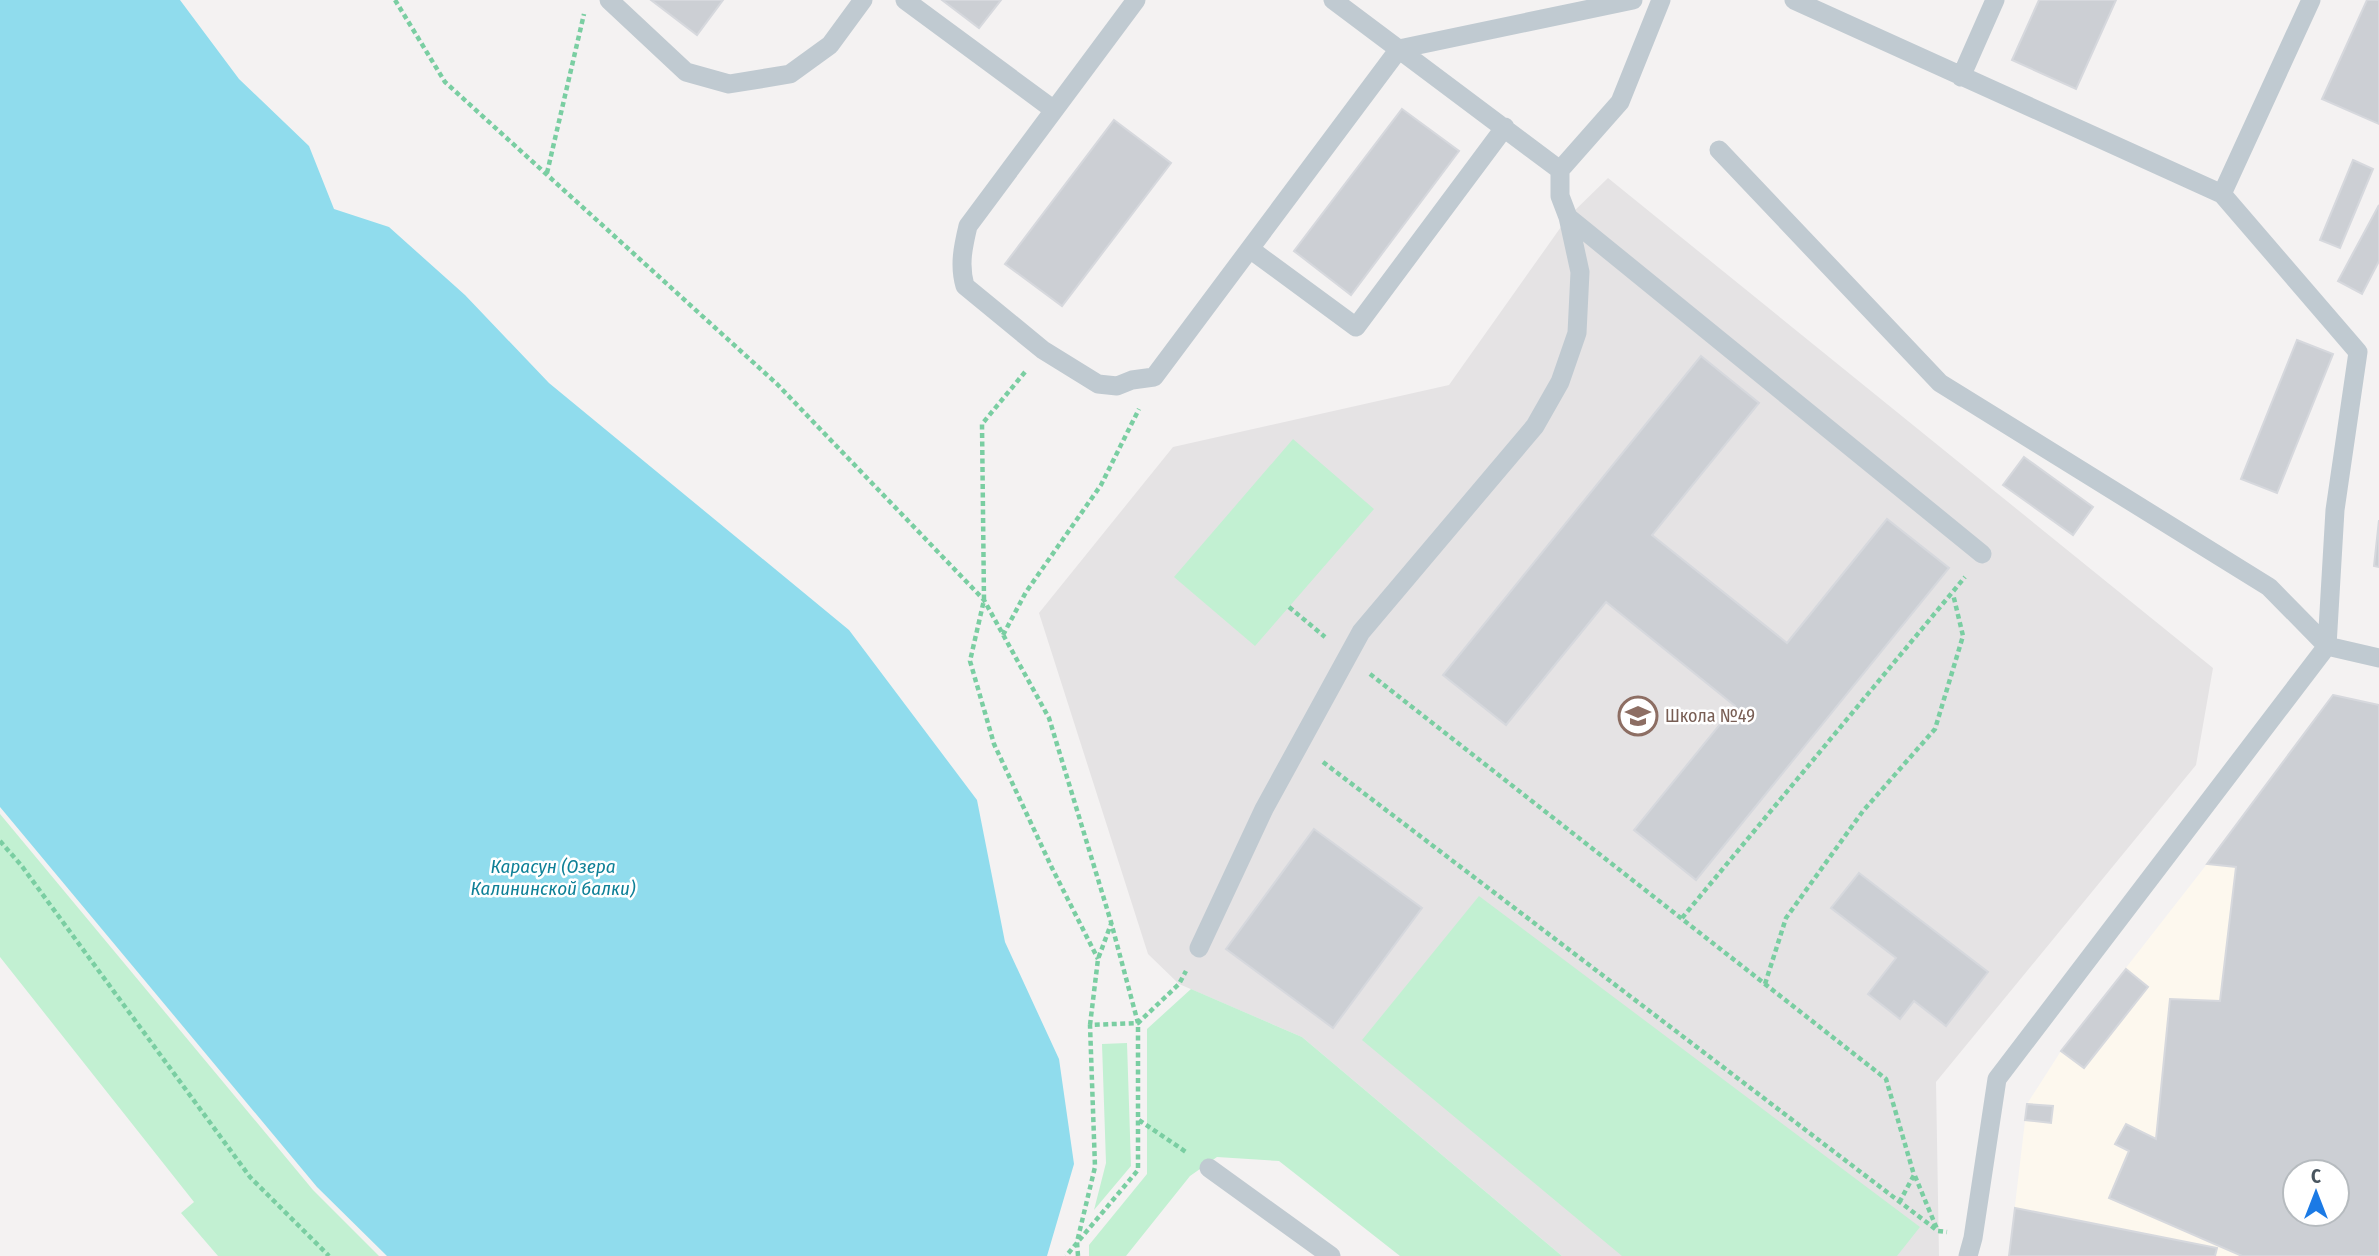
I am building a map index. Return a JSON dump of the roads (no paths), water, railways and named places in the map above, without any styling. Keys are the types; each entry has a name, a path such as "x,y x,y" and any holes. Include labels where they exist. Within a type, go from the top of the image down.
{"lane":[{"path":"609,0 685,72 729,84 790,74 830,45 863,0"},
{"path":"905,0 1054,110"},
{"path":"1136,0 968,226 962,250 961,271 965,286 1043,350 1098,384 1117,386 1132,380 1154,377 1399,49 1633,0"},
{"path":"1333,0 1560,170"},
{"path":"1199,948 1265,809 1361,632 1535,426 1560,382 1577,332 1580,272 1568,217 1560,196 1560,170 1620,102 1661,0"},
{"path":"1794,0 2222,194 2358,352 2335,510 2327,646 1997,1079 1970,1247"},
{"path":"1961,77 1995,0"},
{"path":"2222,194 2311,0"},
{"path":"1250,249 1356,327 1505,127"},
{"path":"1718,150 1940,383 2269,587 2327,646 2379,658"},
{"path":"1568,217 1982,554"},
{"path":"1209,1168 1331,1256"}],"water":[{"name":"Карасун (Озера Калининской балки)","path":"0,0 180,0 239,79 309,146 334,209 389,227 465,295 549,383 849,630 977,800 1005,942 1059,1059 1074,1164 1047,1256 387,1256 317,1187 0,807"}],"place":[{"name":"Школа №49","path":"1638,716"}]}
